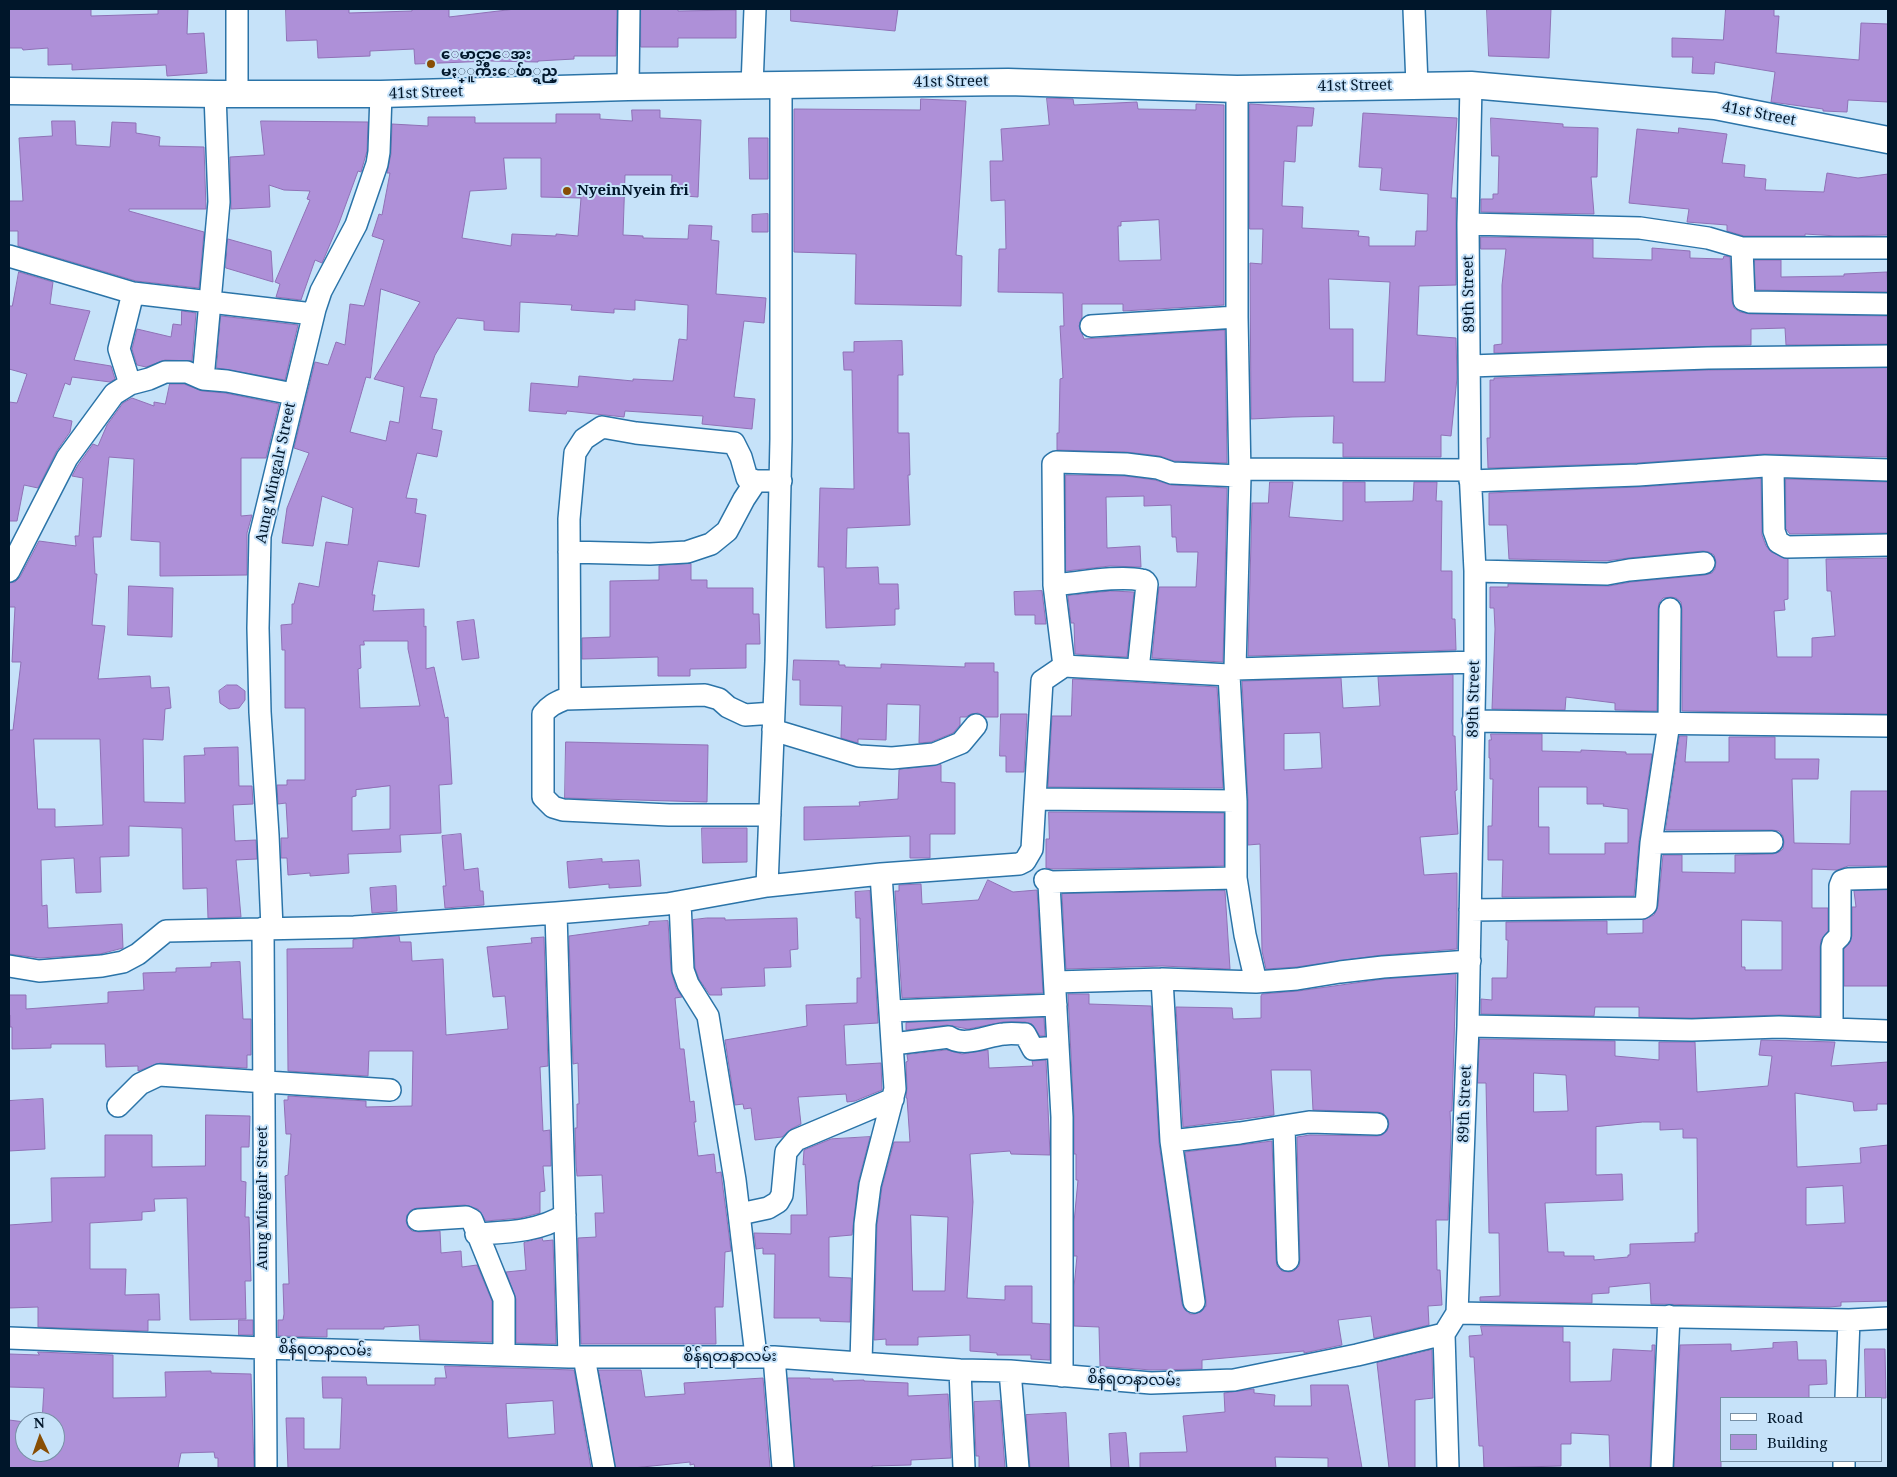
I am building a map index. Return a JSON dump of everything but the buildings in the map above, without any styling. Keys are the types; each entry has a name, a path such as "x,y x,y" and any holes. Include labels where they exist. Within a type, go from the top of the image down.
{"main road":[{"name":"41st Street","path":"9,91 381,94 781,84 1008,82 1237,89 1471,85 1715,106 1888,140"}],"street":[{"path":"203,379 219,202 226,94 237,9"},
{"path":"628,87 629,9"},
{"path":"752,86 755,9"},
{"path":"1414,9 1417,85"},
{"path":"767,886 781,480 781,84"},
{"name":"89th Street","path":"1457,1313 1470,962 1475,662 1475,571 1470,475 1468,224 1471,85"},
{"path":"1237,89 1237,317 1240,472 1232,672 1236,800 1236,878 1245,935 1256,982"},
{"name":"Aung Mingalr Street","path":"266,1468 263,1080 268,835 260,712 258,628 260,536 293,394 321,291 356,224 377,164 381,94"},
{"path":"1468,224 1640,228 1708,238 1742,248 1888,248"},
{"path":"1742,248 1744,300 1750,302 1888,304"},
{"path":"9,256 133,292 314,314"},
{"path":"130,384 119,349 133,292"},
{"path":"1091,326 1237,317"},
{"path":"1470,366 1708,358 1888,356"},
{"path":"9,571 66,458 114,394 130,384 165,372 187,372 203,379 227,381 293,394"},
{"path":"570,699 569,519 575,453 584,438 602,427 734,443 741,457 747,478 756,481 781,480"},
{"path":"1064,666 1054,585 1052,467 1056,462 1126,464 1158,468 1172,473 1638,474 1773,467 1888,470"},
{"path":"1773,467 1774,530 1778,542 1787,546 1888,545"},
{"path":"569,552 650,554 688,552 711,544 727,531 756,481"},
{"path":"1475,571 1607,574 1629,570 1704,564"},
{"path":"1054,585 1119,579 1142,580 1146,582 1138,670"},
{"path":"1470,910 1642,908 1646,905 1651,843 1669,723 1670,609"},
{"path":"9,966 39,971 102,966 123,962 138,954 166,931 354,926 556,913 680,902 767,886 881,874 1019,864 1025,861 1032,850 1042,681 1064,666 1232,672 1475,662"},
{"path":"770,814 669,815 553,808 544,797 543,714 555,703 570,699 705,695 719,699 728,707 745,715 773,721 859,756 892,758 934,754 961,743 976,725"},
{"path":"1473,721 1888,726"},
{"path":"1035,799 1236,800"},
{"path":"1651,843 1772,842"},
{"path":"1030,854 1048,884 1055,982 1062,1118 1062,1376"},
{"path":"861,1362 865,1224 870,1184 895,1089 881,874"},
{"path":"1045,880 1051,882 1236,878"},
{"path":"1832,1030 1832,947 1833,943 1840,936 1840,886 1842,881 1848,879 1888,878"},
{"path":"680,902 683,970 688,984 708,1016 783,1468"},
{"path":"556,913 565,1215 577,1357 604,1468"},
{"path":"1055,982 1162,980 1256,982 1297,979 1383,967 1470,962"},
{"path":"1162,980 1171,1141 1194,1302"},
{"path":"891,1011 1056,1005"},
{"path":"1468,1026 1692,1030 1779,1027 1888,1031"},
{"path":"893,1044 948,1037 953,1040 969,1041 1003,1034 1025,1034 1033,1049 1058,1047"},
{"path":"118,1106 140,1084 159,1075 263,1080 390,1090"},
{"path":"740,1214 768,1208 778,1202 782,1195 786,1152 796,1140 893,1098"},
{"path":"1171,1141 1309,1122 1376,1124"},
{"path":"1284,1126 1288,1260"},
{"path":"476,1234 532,1228 552,1223 565,1215"},
{"path":"418,1220 466,1217 472,1220 476,1234 504,1299 504,1355"},
{"path":"1448,1468 1444,1334 1457,1313 1849,1320 1888,1318"},
{"path":"1662,1468 1669,1316"},
{"path":"1846,1397 1849,1320"},
{"name":"စိန်ရတနာလမ်း","path":"9,1338 577,1357 765,1356 960,1370 1010,1371 1152,1383 1234,1380 1357,1355 1444,1334"},
{"path":"960,1370 964,1468"},
{"path":"1010,1371 1018,1468"}],"place":[{"name":"ေမာင္သာေအး မႏ္ူက်ီးေဖ်ာ္ရည္","path":"431,64"},
{"name":"NyeinNyein fri","path":"567,191"}]}
